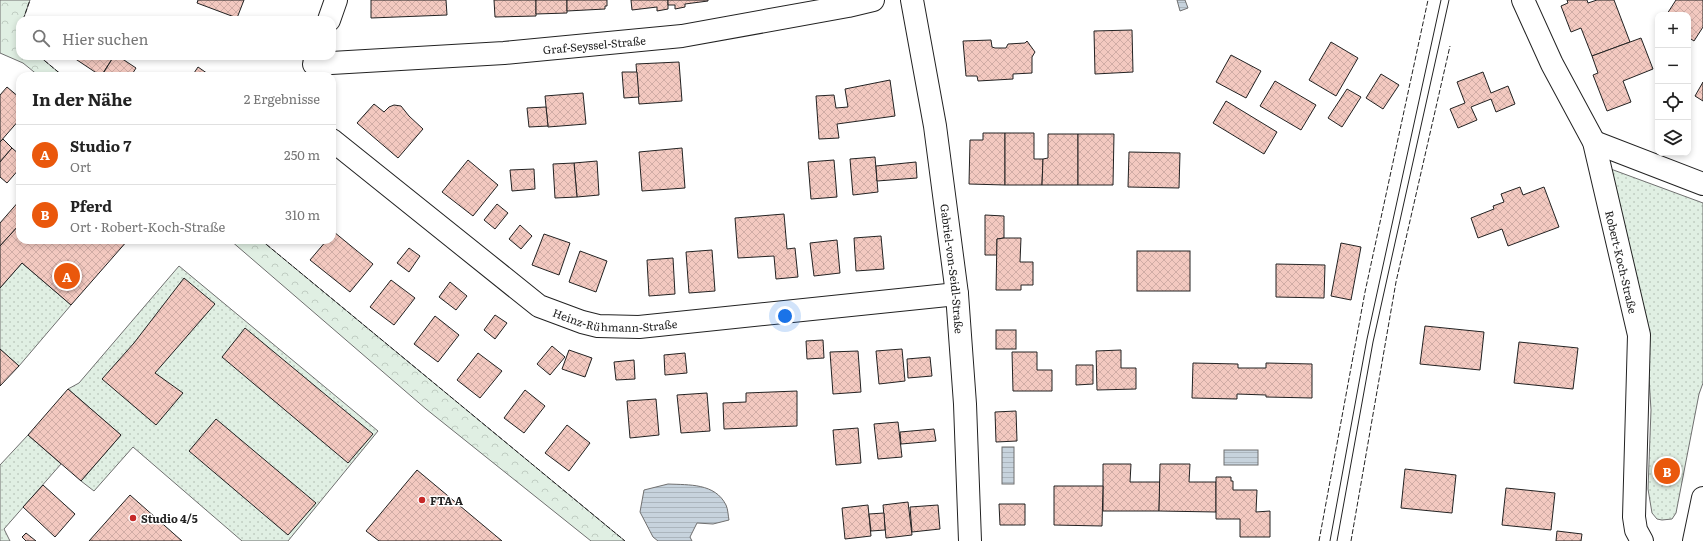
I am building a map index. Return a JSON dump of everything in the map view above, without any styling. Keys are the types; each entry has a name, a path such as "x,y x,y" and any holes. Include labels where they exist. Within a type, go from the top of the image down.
{"street":[{"path":"330,16 336,0"},
{"name":"Graf-Seyssel-Straße","path":"313,65 504,54 682,36 848,6 873,0"},
{"name":"Gabriel-von-Seidl-Straße","path":"912,0 935,126 957,294 965,404 970,541"},
{"name":"Robert-Koch-Straße","path":"1523,0 1552,64 1594,142 1639,335 1634,517 1636,530 1642,541"},
{"path":"1594,142 1703,184"},
{"name":"Heinz-Rühmann-Straße","path":"336,143 539,306 582,322 598,326 639,327 957,294"},
{"path":"1694,541 1703,498"}],"green space":[{"path":"0,0 30,0 24,16 16,16 16,60 0,53"},
{"path":"16,60 44,60 58,72 34,72 23,63"},
{"path":"1608,168 1703,203 1703,383 1699,394 1676,513 1672,519 1657,519 1652,513 1648,489 1651,410 1646,329"},
{"path":"235,244 266,244 625,541 591,541 426,409"},
{"path":"22,263 71,305 19,366 0,349 0,288"},
{"path":"179,266 378,431 288,541 242,541 133,447 94,491 81,481 121,435 68,389 79,383"},
{"path":"28,435 61,464 4,529 10,541 0,541 0,465"}],"shaded area":[{"path":"1177,0 1185,0 1188,8 1180,11"},
{"path":"1002,447 1014,447 1014,484 1002,484"},
{"path":"1224,450 1258,450 1258,465 1224,465"},
{"path":"668,484 693,485 708,489 715,493 726,505 729,520 713,524 697,523 690,537 692,541 658,541 653,537 640,512 644,490"}],"building":[{"path":"198,0 244,0 238,16 232,16 197,3"},
{"path":"371,0 446,0 447,15 371,18"},
{"path":"494,0 536,0 536,16 495,17"},
{"path":"536,0 567,0 567,13 536,14"},
{"path":"567,0 607,0 607,6 605,6 605,9 567,11"},
{"path":"631,0 668,0 668,9 657,11 657,7 632,10"},
{"path":"668,0 708,1 685,4 685,7 675,9 675,5 668,5"},
{"path":"1567,0 1587,0 1588,3 1597,0 1614,0 1630,42 1592,56 1581,28 1571,32 1561,6 1568,3"},
{"path":"1676,0 1703,0 1703,27 1694,41 1691,39 1691,12 1668,12"},
{"path":"1132,30 1133,72 1095,74 1094,31"},
{"path":"1641,38 1653,69 1623,81 1631,102 1607,111 1593,75 1598,73 1592,56"},
{"path":"991,40 992,47 995,48 1006,48 1008,44 1025,43 1027,41 1035,52 1032,57 1032,73 1013,74 1013,79 978,81 977,76 966,76 963,41"},
{"path":"1331,42 1358,58 1336,96 1309,80"},
{"path":"1231,55 1261,71 1246,98 1216,82"},
{"path":"77,60 111,60 104,72 95,72"},
{"path":"112,60 124,60 136,68 134,72 104,72"},
{"path":"679,62 682,101 639,104 636,64"},
{"path":"198,67 205,72 195,72"},
{"path":"622,72 637,72 639,97 624,98"},
{"path":"1483,72 1491,93 1508,86 1515,104 1496,112 1491,99 1471,107 1477,120 1458,128 1450,109 1465,103 1457,82"},
{"path":"1381,74 1399,85 1383,109 1366,98"},
{"path":"890,80 895,116 837,124 839,138 819,139 816,96 834,95 836,108 848,107 845,89"},
{"path":"1275,81 1316,105 1301,130 1260,106"},
{"path":"1703,82 1703,101 1695,96"},
{"path":"7,87 16,95 16,124 0,142 0,95"},
{"path":"1347,89 1361,97 1342,127 1328,118"},
{"path":"583,93 586,124 548,127 545,96"},
{"path":"1226,101 1277,132 1264,154 1213,123"},
{"path":"374,104 384,112 389,107 394,105 401,106 423,129 398,158 357,123"},
{"path":"546,107 548,126 529,127 527,108"},
{"path":"983,133 1005,133 1005,185 969,184 970,140 983,140"},
{"path":"1005,133 1034,133 1034,159 1043,159 1042,185 1005,185"},
{"path":"1048,134 1078,134 1078,185 1042,185 1043,159 1048,158"},
{"path":"1078,134 1114,134 1113,185 1078,185"},
{"path":"3,139 12,148 0,162 0,142"},
{"path":"12,148 16,152 16,173 7,183 0,177 0,162"},
{"path":"682,148 685,188 642,191 639,152"},
{"path":"1129,152 1180,153 1179,188 1128,187"},
{"path":"875,157 878,192 853,195 850,159"},
{"path":"468,160 498,185 473,216 442,192"},
{"path":"834,160 837,197 811,199 808,162"},
{"path":"597,161 599,195 577,197 574,163"},
{"path":"916,162 917,178 877,181 876,166"},
{"path":"574,163 577,197 555,198 553,164"},
{"path":"534,169 535,189 512,191 510,170"},
{"path":"1520,187 1523,195 1544,187 1559,227 1508,246 1502,229 1478,238 1471,218 1494,209 1493,206 1504,202 1501,194"},
{"path":"497,204 508,213 495,229 484,220"},
{"path":"16,205 16,228 0,246 0,223"},
{"path":"784,214 787,249 795,248 798,277 776,279 774,256 738,258 735,218"},
{"path":"985,215 1004,216 1004,238 997,239 997,255 985,255"},
{"path":"520,225 532,236 521,249 509,239"},
{"path":"16,228 16,244 124,244 71,305 22,263 0,288 0,246"},
{"path":"336,234 373,264 350,292 310,260 324,244 336,244"},
{"path":"544,234 570,243 559,275 532,265"},
{"path":"881,236 884,269 856,271 854,238"},
{"path":"1021,238 1020,262 1033,262 1033,285 1021,285 1021,290 996,290 997,239"},
{"path":"837,240 840,273 814,276 810,243"},
{"path":"1341,243 1361,247 1351,300 1331,296"},
{"path":"409,248 420,256 409,272 397,263"},
{"path":"712,250 715,291 689,293 686,252"},
{"path":"580,251 607,261 596,292 569,282"},
{"path":"1137,251 1190,251 1190,291 1137,291"},
{"path":"673,258 675,294 649,296 647,260"},
{"path":"1276,264 1325,265 1324,298 1276,297"},
{"path":"184,278 215,304 155,373 183,393 156,425 102,379 134,343"},
{"path":"391,280 415,298 394,325 370,307"},
{"path":"450,282 467,296 456,310 439,297"},
{"path":"495,315 507,323 495,339 484,330"},
{"path":"435,316 459,335 438,362 414,344"},
{"path":"1425,326 1484,332 1480,370 1420,364"},
{"path":"245,328 373,434 348,463 222,357"},
{"path":"996,330 1016,330 1016,349 996,349"},
{"path":"823,340 824,358 807,359 806,341"},
{"path":"1519,342 1578,348 1573,389 1514,383"},
{"path":"552,346 565,357 550,375 537,364"},
{"path":"0,349 19,366 0,386"},
{"path":"902,349 905,381 879,384 876,351"},
{"path":"569,350 592,358 585,377 562,369"},
{"path":"1121,350 1121,368 1136,368 1136,389 1097,390 1096,351"},
{"path":"858,351 861,392 833,394 830,352"},
{"path":"1012,352 1037,352 1037,370 1052,370 1052,391 1013,391"},
{"path":"478,353 502,371 480,398 457,380"},
{"path":"685,353 687,373 665,375 664,355"},
{"path":"930,357 932,376 908,378 907,359"},
{"path":"634,360 635,379 616,380 614,362"},
{"path":"1193,363 1238,364 1238,368 1266,368 1266,363 1312,364 1312,398 1266,397 1266,395 1237,394 1237,399 1192,398"},
{"path":"1076,365 1093,365 1093,384 1076,385"},
{"path":"68,389 121,435 81,481 28,435"},
{"path":"525,390 545,406 524,433 504,418"},
{"path":"797,391 797,426 724,429 723,403 746,402 746,393"},
{"path":"707,393 710,431 681,433 677,395"},
{"path":"656,399 659,435 630,438 627,401"},
{"path":"1016,411 1017,441 996,442 995,412"},
{"path":"216,419 316,503 288,535 189,451"},
{"path":"898,422 902,457 878,459 874,424"},
{"path":"567,425 590,443 569,471 545,453"},
{"path":"858,428 861,463 836,465 833,430"},
{"path":"934,429 936,441 901,444 900,432"},
{"path":"1103,464 1131,464 1130,482 1160,482 1159,511 1103,511"},
{"path":"1160,464 1190,464 1189,482 1216,482 1216,512 1159,511"},
{"path":"1405,469 1456,475 1452,513 1401,508"},
{"name":"FTA A","path":"417,470 502,541 379,541 366,531"},
{"path":"1216,477 1231,477 1231,481 1233,481 1233,490 1257,490 1256,512 1270,511 1270,537 1240,537 1240,519 1216,519"},
{"path":"43,485 75,514 55,537 23,507"},
{"path":"1054,486 1103,486 1102,526 1054,525"},
{"path":"1506,488 1555,493 1551,530 1502,525"},
{"name":"Studio 4/5","path":"130,495 182,541 89,541"},
{"path":"908,502 912,535 886,538 883,505"},
{"path":"999,504 1025,504 1025,525 1000,525"},
{"path":"868,505 871,536 845,539 842,508"},
{"path":"938,505 940,529 912,532 910,507"},
{"path":"884,513 885,530 871,531 869,514"},
{"path":"1557,531 1582,534 1581,541 1556,541"},
{"path":"26,533 36,541 26,541 22,537"}],"tram line":[{"path":"1330,541 1367,339 1441,0"},
{"path":"1337,541 1373,342 1449,0"}],"fence":[{"path":"24,16 30,0"},
{"path":"1319,541 1365,292 1428,0"},
{"path":"1351,541 1396,282 1450,46"},
{"path":"44,60 58,72"},
{"path":"266,244 625,541"}],"place":[{"name":"Studio 7","path":"67,276"},
{"name":"Pferd","path":"1667,471"},
{"name":"FTA A","path":"422,500"},
{"name":"Studio 4/5","path":"133,518"}]}
